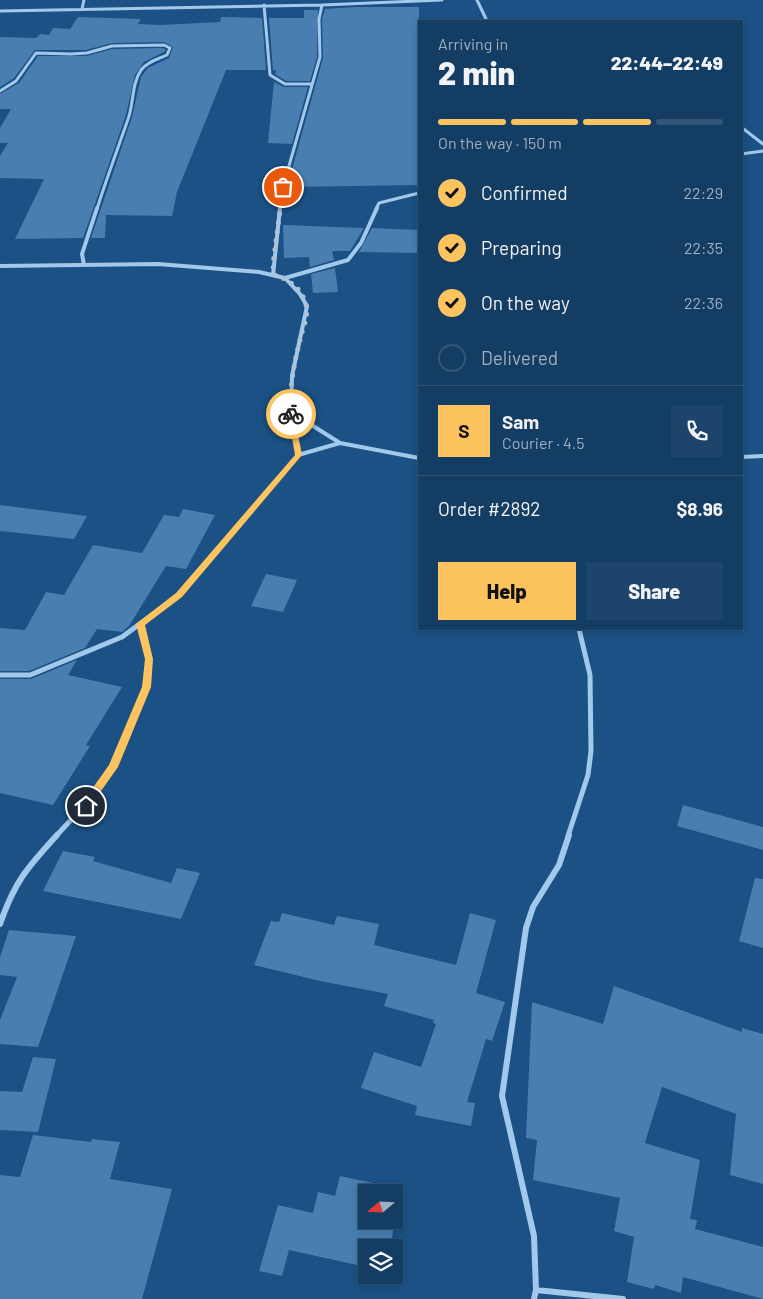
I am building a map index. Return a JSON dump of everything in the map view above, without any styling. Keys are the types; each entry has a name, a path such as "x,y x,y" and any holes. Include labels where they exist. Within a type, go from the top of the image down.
{"street":[{"path":"82,9 84,0"},
{"path":"0,11 322,5 442,0"},
{"path":"477,0 487,20"},
{"path":"264,5 270,75 284,84 312,84"},
{"path":"274,275 273,264 283,187 320,57 319,19 322,5"},
{"path":"1,91 16,80 36,53 88,53 120,45 164,45 170,48 167,55 150,62 141,70 135,85 128,121 118,140 82,254 84,265"},
{"path":"743,129 763,144"},
{"path":"743,154 763,151"},
{"path":"0,266 196,266 258,272 285,278 348,260 360,242 379,203 418,193"},
{"path":"285,278 300,294 307,306 305,323 292,376 291,412 298,455"},
{"path":"291,412 340,443 418,458"},
{"path":"0,675 30,676 122,637 179,595 298,455 340,443"},
{"path":"743,457 763,456"},
{"path":"0,924 10,896 24,871 96,794 113,767 146,687 149,659 140,624"},
{"path":"534,1299 536,1290 534,1236 502,1096 526,928 533,908 559,865 588,775 591,751 590,675 579,630"},
{"path":"536,1290 623,1299"}],"building":[{"path":"419,7 418,185 287,187 323,58 322,19 325,9"},
{"path":"304,10 318,10 317,57 310,81 286,81 275,74 276,70 273,70 269,18 304,18"},
{"path":"78,17 141,19 138,24 160,25 220,22 221,17 262,18 266,70 226,70 177,192 172,216 106,215 105,238 91,238 132,117 141,77 148,68 169,58 173,47 164,42 112,43 86,50 35,50 14,78 0,87 0,37 36,38 40,34 49,35 53,28 70,29"},
{"path":"163,48 166,50 144,62 135,75 126,115 83,238 15,239 44,179 0,178 0,156 8,143 0,143 0,128 11,109 0,109 0,94 19,83 38,56 87,56 112,49"},
{"path":"274,82 284,87 308,87 292,144 268,143"},
{"path":"283,225 364,228 350,251 332,251 334,260 310,267 309,257 284,258"},
{"path":"372,228 418,230 418,253 359,252"},
{"path":"335,268 338,292 313,293 311,274"},
{"path":"0,505 87,516 74,539 0,531"},
{"path":"183,509 215,515 186,569 166,566 129,626 122,632 97,629 85,648 29,671 0,671 0,628 25,630 46,592 64,595 93,545 142,553 164,515 179,517"},
{"path":"266,574 297,580 283,612 251,606"},
{"path":"77,660 68,675 122,687 86,745 90,746 53,805 0,793 0,679 31,679"},
{"path":"683,805 763,827 763,850 677,826"},
{"path":"63,851 95,857 93,861 171,883 177,868 200,873 181,919 43,891"},
{"path":"755,878 763,879 763,948 739,941"},
{"path":"282,913 334,925 337,916 379,924 374,945 456,965 470,913 496,920 476,993 505,1002 492,1041 486,1039 467,1102 475,1103 471,1126 415,1115 417,1106 361,1088 374,1052 421,1067 436,1024 433,1023 434,1020 384,1006 388,994 320,981 254,965 271,921 279,922"},
{"path":"9,930 76,936 38,1047 0,1044 0,1020 17,977 0,975 0,957"},
{"path":"614,986 742,1032 742,1028 763,1034 763,1184 730,1175 736,1114 662,1087 645,1143 700,1160 690,1219 697,1220 695,1229 763,1247 763,1299 683,1277 681,1293 655,1285 654,1289 627,1282 634,1237 614,1231 620,1198 533,1180 537,1140 526,1138 532,1002 603,1024"},
{"path":"33,1057 56,1059 38,1132 0,1130 0,1091 22,1092"},
{"path":"33,1135 91,1142 92,1139 120,1142 110,1179 172,1189 142,1299 0,1299 0,1175 20,1177"},
{"path":"340,1176 378,1184 358,1184 358,1229 394,1229 392,1239 358,1239 358,1265 289,1250 282,1276 259,1271 278,1205 313,1213 318,1192 335,1196"}],"way so far":[{"path":"283,187 273,264 274,275 285,278 292,283 304,298 307,306 305,323 292,376 290,394 291,414"}],"route":[{"path":"86,806 113,767 133,724 146,687 149,659 140,624 179,595 298,455 291,414"}]}
